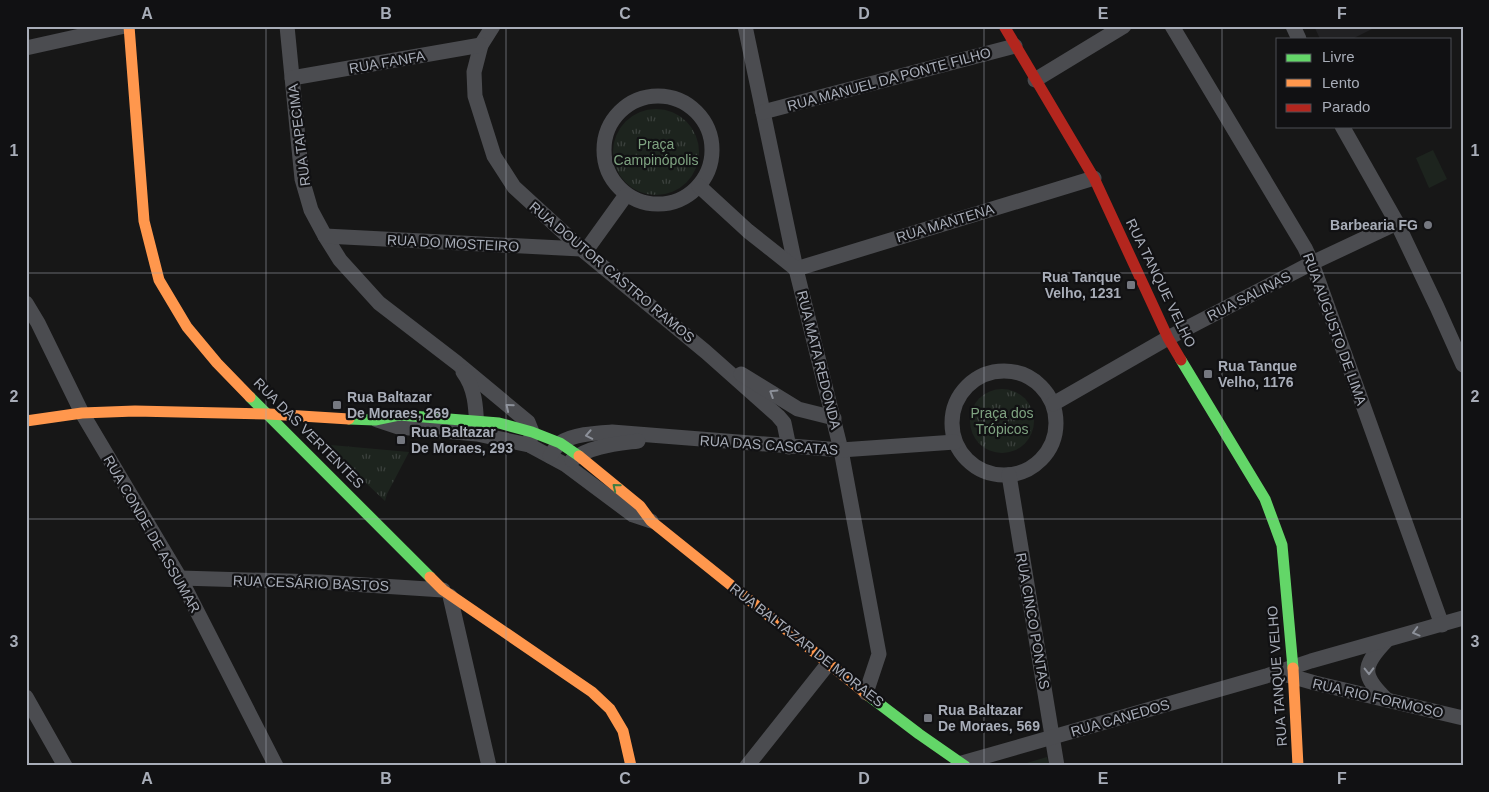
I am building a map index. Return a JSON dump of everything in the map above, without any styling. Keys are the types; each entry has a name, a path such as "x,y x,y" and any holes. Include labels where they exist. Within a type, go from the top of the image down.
{"street":[{"path":"26,48 125,26"},
{"name":"RUA DAS VERTENTES","path":"129,26 144,221 159,280 186,327 217,363 447,593 592,692 610,709 623,732 631,766"},
{"name":"RUA TAPECIMA","path":"287,26 302,179 311,210 325,236 340,260 379,303 457,363 528,422 531,438"},
{"name":"RUA DOUTOR CASTRO RAMOS","path":"493,26 482,45 474,72 475,96 494,156 514,187 583,251 706,352 784,423"},
{"name":"RUA MATA REDONDA","path":"745,26 796,269 841,450 879,654 866,693"},
{"name":"RUA TANQUE VELHO","path":"1004,26 1094,178 1168,338 1265,499 1279,533 1282,544 1293,672 1298,766"},
{"path":"1035,80 1124,26"},
{"name":"RUA AUGUSTO DE LIMA","path":"1172,26 1305,248 1312,263 1442,625"},
{"path":"1292,26 1298,38"},
{"name":"RUA FANFA","path":"292,78 482,45"},
{"name":"RUA MANUEL DA PONTE FILHO","path":"763,112 1015,46"},
{"path":"661,95 678,98 693,107 705,121 711,137 712,154 708,172 699,186 686,197 672,203 656,205 640,202 626,195 614,182 606,166 603,149 606,132 615,116 628,104 643,97 661,95"},
{"path":"1343,128 1397,223 1463,364"},
{"name":"RUA MANTENA","path":"796,269 1094,178"},
{"path":"699,186 748,231 796,269"},
{"path":"583,251 626,195"},
{"name":"RUA SALINAS","path":"1053,404 1168,338 1312,263 1397,223"},
{"name":"RUA DO MOSTEIRO","path":"325,236 583,251"},
{"name":"RUA CONDE DE ASSUMAR","path":"26,303 38,323 82,413 180,578 276,766"},
{"name":"RUA DOUTOR CASTRO RAMOS","path":"706,352 798,409 834,418"},
{"name":"RUA TAPECIMA","path":"457,363 469,380 474,394 477,427"},
{"path":"994,371 1012,371 1030,377 1044,388 1053,404 1057,420 1055,436 1048,452 1037,464 1023,472 1009,475 991,474 976,467 964,456 955,442 952,424 955,406 964,390 977,378 994,371"},
{"path":"789,447 784,423 790,413 798,409"},
{"name":"RUA BALTAZAR DE MORAES","path":"26,421 82,413 136,411 270,414 375,420 401,427 477,427 560,444 572,460 634,515 651,520 828,664 919,734 964,764"},
{"name":"RUA DAS CASCATAS","path":"560,444 575,438 612,432 841,450 955,442"},
{"name":"RUA DAS CASCATAS","path":"572,460 602,447 672,437"},
{"name":"RUA BALTAZAR DE MORAES","path":"531,438 550,456 572,460"},
{"path":"550,456 560,444"},
{"name":"RUA CINCO PONTAS","path":"1009,475 1057,766"},
{"name":"RUA CESÁRIO BASTOS","path":"180,578 320,582 447,593"},
{"path":"447,593 489,766"},
{"name":"RUA CANEDOS","path":"964,764 1278,672 1293,672 1387,640 1463,618"},
{"path":"1387,640 1373,654 1368,668 1368,676 1374,687 1388,701"},
{"path":"747,766 828,664"},
{"name":"RUA RIO FORMOSO","path":"1293,672 1388,701 1463,718"},
{"path":"26,697 65,766"}],"shaded area":[{"path":"1314,26 1378,26 1354,38 1320,38"}],"green space":[{"name":"Praça Campinópolis","path":"648,109 664,109 673,112 687,121 696,135 699,152 696,169 687,183 673,192 664,195 648,195 632,188 620,176 613,160 613,144 620,128 632,116"},
{"path":"1433,150 1447,179 1429,188 1416,158"},
{"name":"Praça dos Trópicos","path":"1002,389 1014,392 1025,398 1031,409 1034,421 1031,433 1025,444 1014,450 1002,453 990,450 979,444 973,433 970,421 973,409 979,398 990,392"},
{"path":"329,444 409,452 385,501 328,447"},
{"path":"1047,757 1049,766 1017,766"}],"traffic: fast":[{"path":"1181,360 1265,499 1282,545 1293,668"},
{"path":"250,397 430,577"},
{"path":"349,419 375,420 399,415 499,423 532,432 560,443 579,456"},
{"path":"869,696 965,766"}],"traffic: slow":[{"path":"129,26 144,221 159,280 187,327 217,363 250,397"},
{"path":"26,421 82,413 135,411 269,414 349,419"},
{"path":"579,456 640,506 651,521 869,696"},
{"path":"430,577 443,590 592,692 610,709 623,731 631,766"},
{"path":"1293,668 1298,766"}],"traffic: jam":[{"path":"1004,26 1094,178 1168,338 1181,360"}],"place":[{"name":"Barbearia FG","path":"1428,225"},
{"name":"Rua Tanque Velho, 1231","path":"1131,285"},
{"name":"Rua Tanque Velho, 1176","path":"1208,374"},
{"name":"Rua Baltazar De Moraes, 269","path":"337,405"},
{"name":"Rua Baltazar De Moraes, 293","path":"401,440"},
{"name":"Rua Baltazar De Moraes, 569","path":"928,718"}]}
